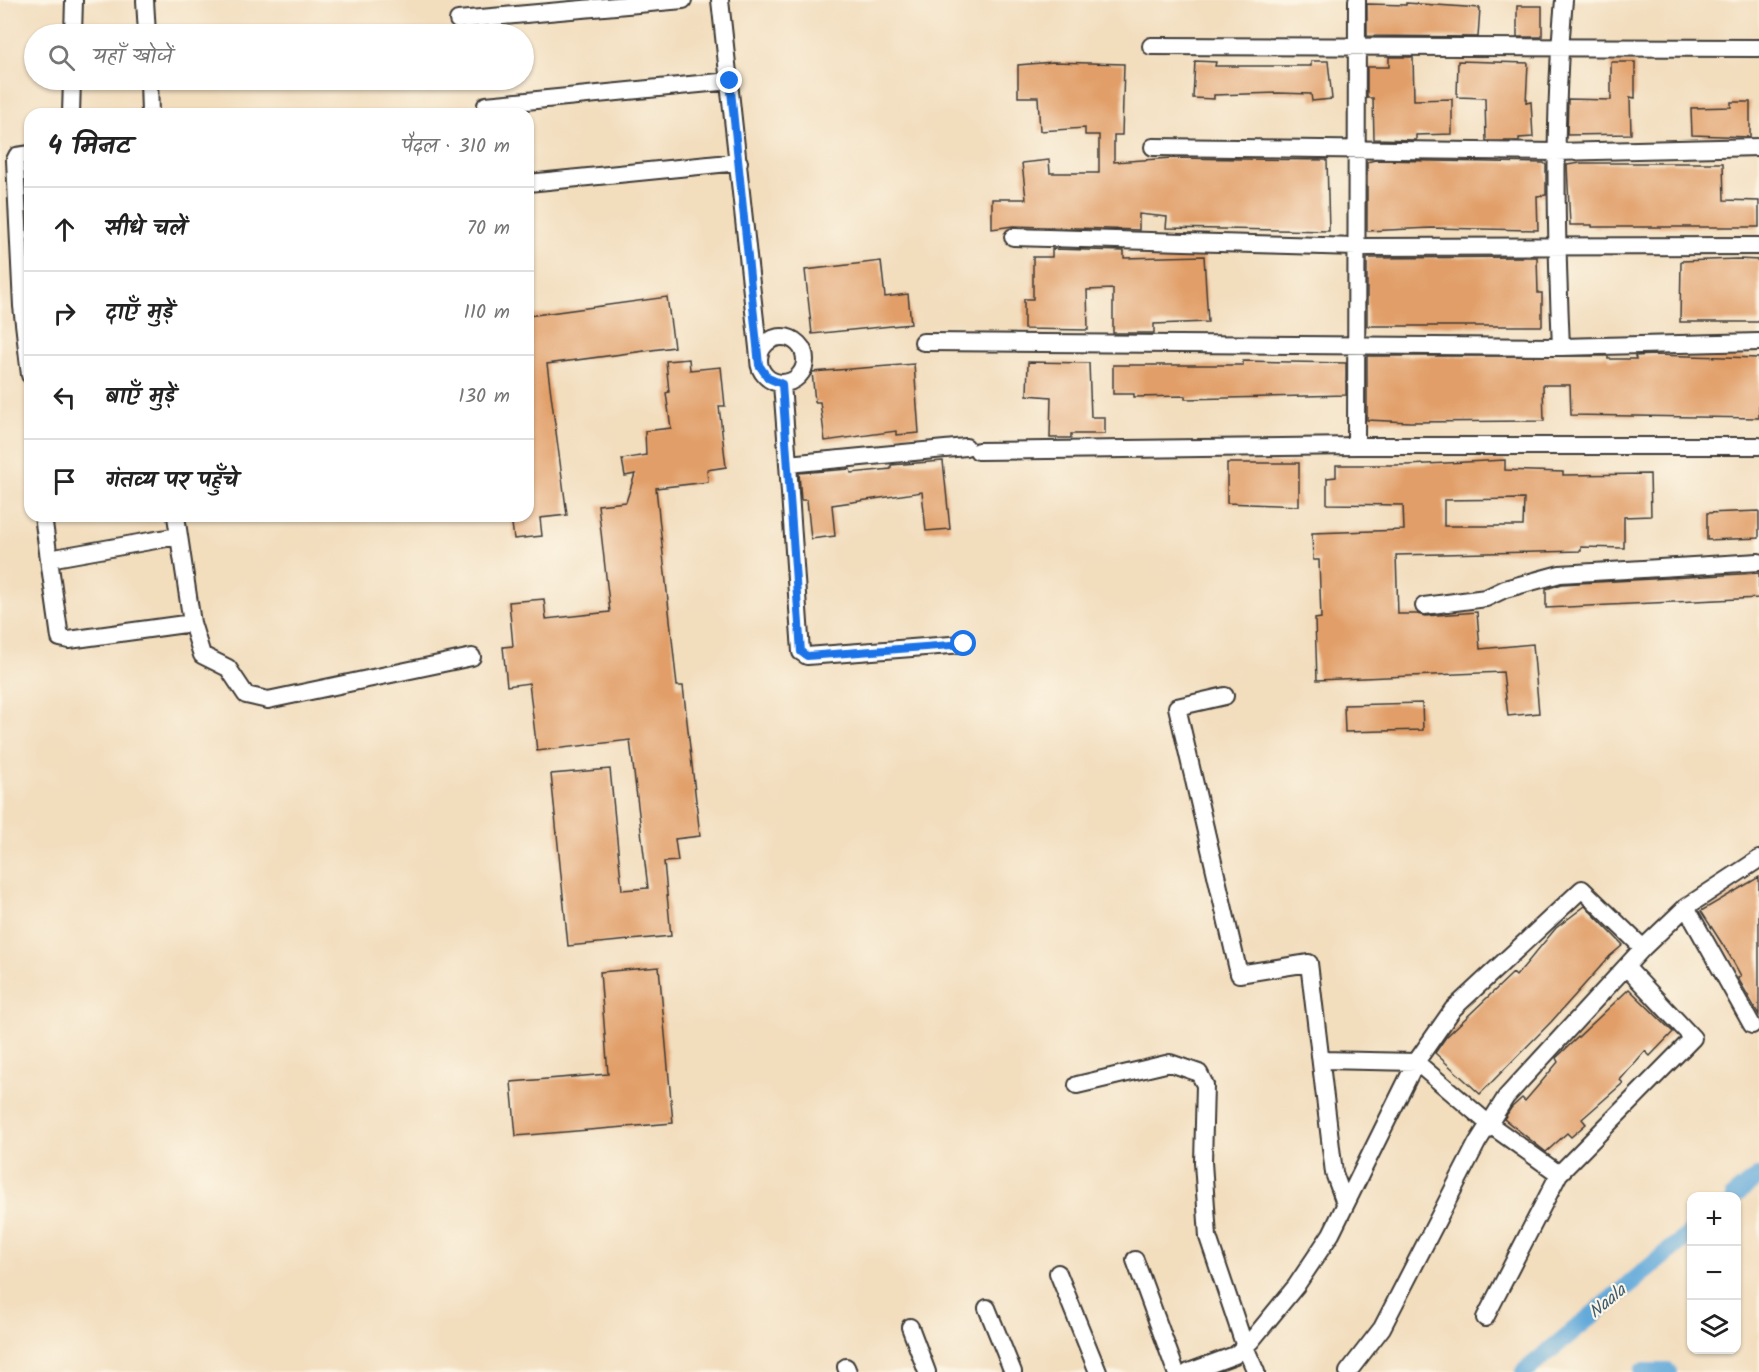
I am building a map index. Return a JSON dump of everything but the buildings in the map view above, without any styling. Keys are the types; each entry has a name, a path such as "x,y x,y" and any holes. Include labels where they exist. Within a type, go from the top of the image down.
{"street":[{"path":"73,24 74,0"},
{"path":"145,0 146,24"},
{"path":"458,20 683,0"},
{"path":"720,0 759,357 762,372 774,382 789,383 801,374 806,360 801,346 788,337 773,339 766,343 759,357"},
{"path":"1356,0 1356,446"},
{"path":"1561,347 1556,248 1556,152 1564,0"},
{"path":"1151,46 1759,48"},
{"path":"486,105 730,81"},
{"path":"72,90 72,108"},
{"path":"149,90 150,108"},
{"path":"1153,147 1556,152 1759,147"},
{"path":"24,155 17,156 15,160 24,230"},
{"path":"534,182 739,162"},
{"path":"1013,237 1356,247 1759,246"},
{"path":"923,342 1561,347 1759,342"},
{"path":"782,384 801,652 807,656 964,644"},
{"path":"788,464 972,449 1759,446"},
{"path":"44,522 60,638 69,640 192,623"},
{"path":"177,522 192,623 202,656 228,668 246,695 268,700 472,657"},
{"path":"49,558 178,536"},
{"path":"1424,606 1486,598 1505,589 1560,574 1759,562"},
{"path":"1225,696 1177,707 1239,974 1309,963 1334,1173 1346,1203"},
{"path":"1348,1372 1382,1328 1489,1124 1506,1097 1643,948 1686,907 1759,859"},
{"path":"1189,1372 1235,1355 1245,1347 1296,1286 1331,1234 1416,1062 1453,1009 1582,889 1643,948"},
{"path":"1686,907 1752,1025"},
{"path":"1485,1318 1559,1174 1693,1038 1626,967"},
{"path":"1322,1060 1416,1062 1489,1124 1559,1174"},
{"path":"1077,1085 1170,1063 1199,1072 1205,1085 1203,1162 1208,1237 1245,1347 1256,1372"},
{"path":"1135,1260 1176,1372"},
{"path":"1058,1272 1098,1372"},
{"path":"987,1308 1013,1372"},
{"path":"910,1327 927,1372"}],"waterway":[{"name":"Naala","path":"1739,1192 1759,1176"},
{"name":"Naala","path":"1524,1372 1687,1236"},
{"name":"Naala","path":"1642,1372 1668,1372"}],"route":[{"path":"730,81 759,365 768,378 782,384 801,652 807,656 964,644"}]}
